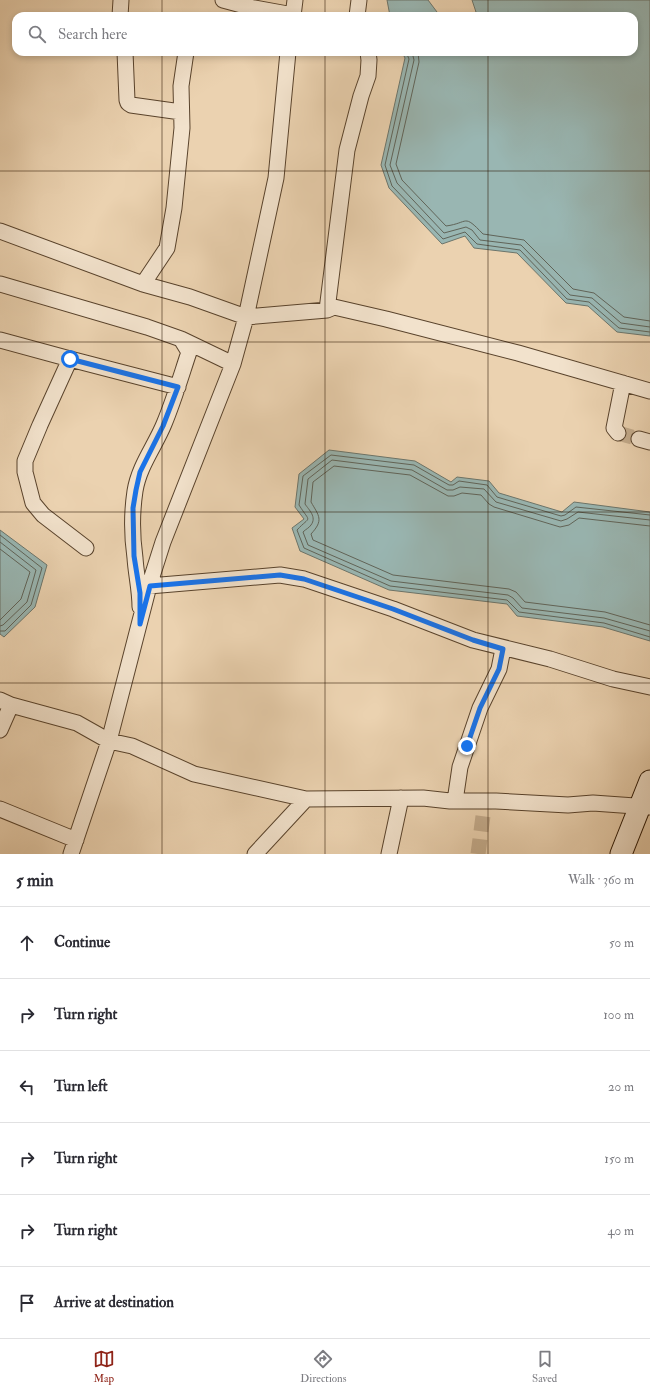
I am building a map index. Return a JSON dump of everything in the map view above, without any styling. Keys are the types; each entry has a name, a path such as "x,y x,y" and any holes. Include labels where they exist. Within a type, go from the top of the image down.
{"street":[{"path":"120,12 121,0"},
{"path":"223,0 249,7 294,10"},
{"path":"358,12 359,0"},
{"path":"125,56 128,103 131,105 181,112"},
{"path":"143,284 167,248 174,208 182,128 181,86 185,56"},
{"path":"0,809 74,847 109,741 162,542 233,364 246,317 276,178 288,56"},
{"path":"327,310 348,150 361,96 368,76 369,56"},
{"path":"0,231 143,284 190,297 246,317 327,310 334,307 518,353 650,391"},
{"path":"0,284 147,327 181,339 233,364"},
{"path":"140,624 140,593 134,556 133,508 140,472 163,426 178,387 189,352 181,339"},
{"path":"0,340 178,387"},
{"path":"70,359 25,461 25,472 33,503 43,515 86,548"},
{"path":"618,433 614,428 614,422 622,383"},
{"path":"150,586 280,575 298,578 393,609 473,640 503,649 550,659 612,679 650,687"},
{"path":"455,801 460,767 480,708 499,669 503,649"},
{"path":"0,730 5,703 77,723 109,741 132,746 194,774 306,799 423,798 455,801 496,801 568,805 593,803 645,807"},
{"path":"621,854 645,807 650,781"},
{"path":"389,854 400,798"},
{"path":"255,854 306,799"}],"water":[{"path":"387,0 428,0 437,12 389,12"},
{"path":"472,0 650,0 650,336 617,332 588,306 566,303 517,253 474,248 465,236 442,244 389,188 381,165 405,58 404,56 638,56 638,12 476,12"},
{"path":"329,450 415,461 451,482 457,477 489,481 499,493 562,512 574,502 650,512 650,641 603,627 517,616 507,604 389,590 300,551 292,528 304,519 295,507 299,474"},
{"path":"0,530 47,565 35,607 4,637 0,634"}],"tunnel":[{"path":"618,433 639,439"},
{"path":"478,854 485,801"}],"route":[{"path":"70,359 178,387 163,426 140,472 133,508 134,556 140,593 140,624 150,586 280,575 304,579 393,609 473,640 503,649 499,669 480,708 467,746"}]}
